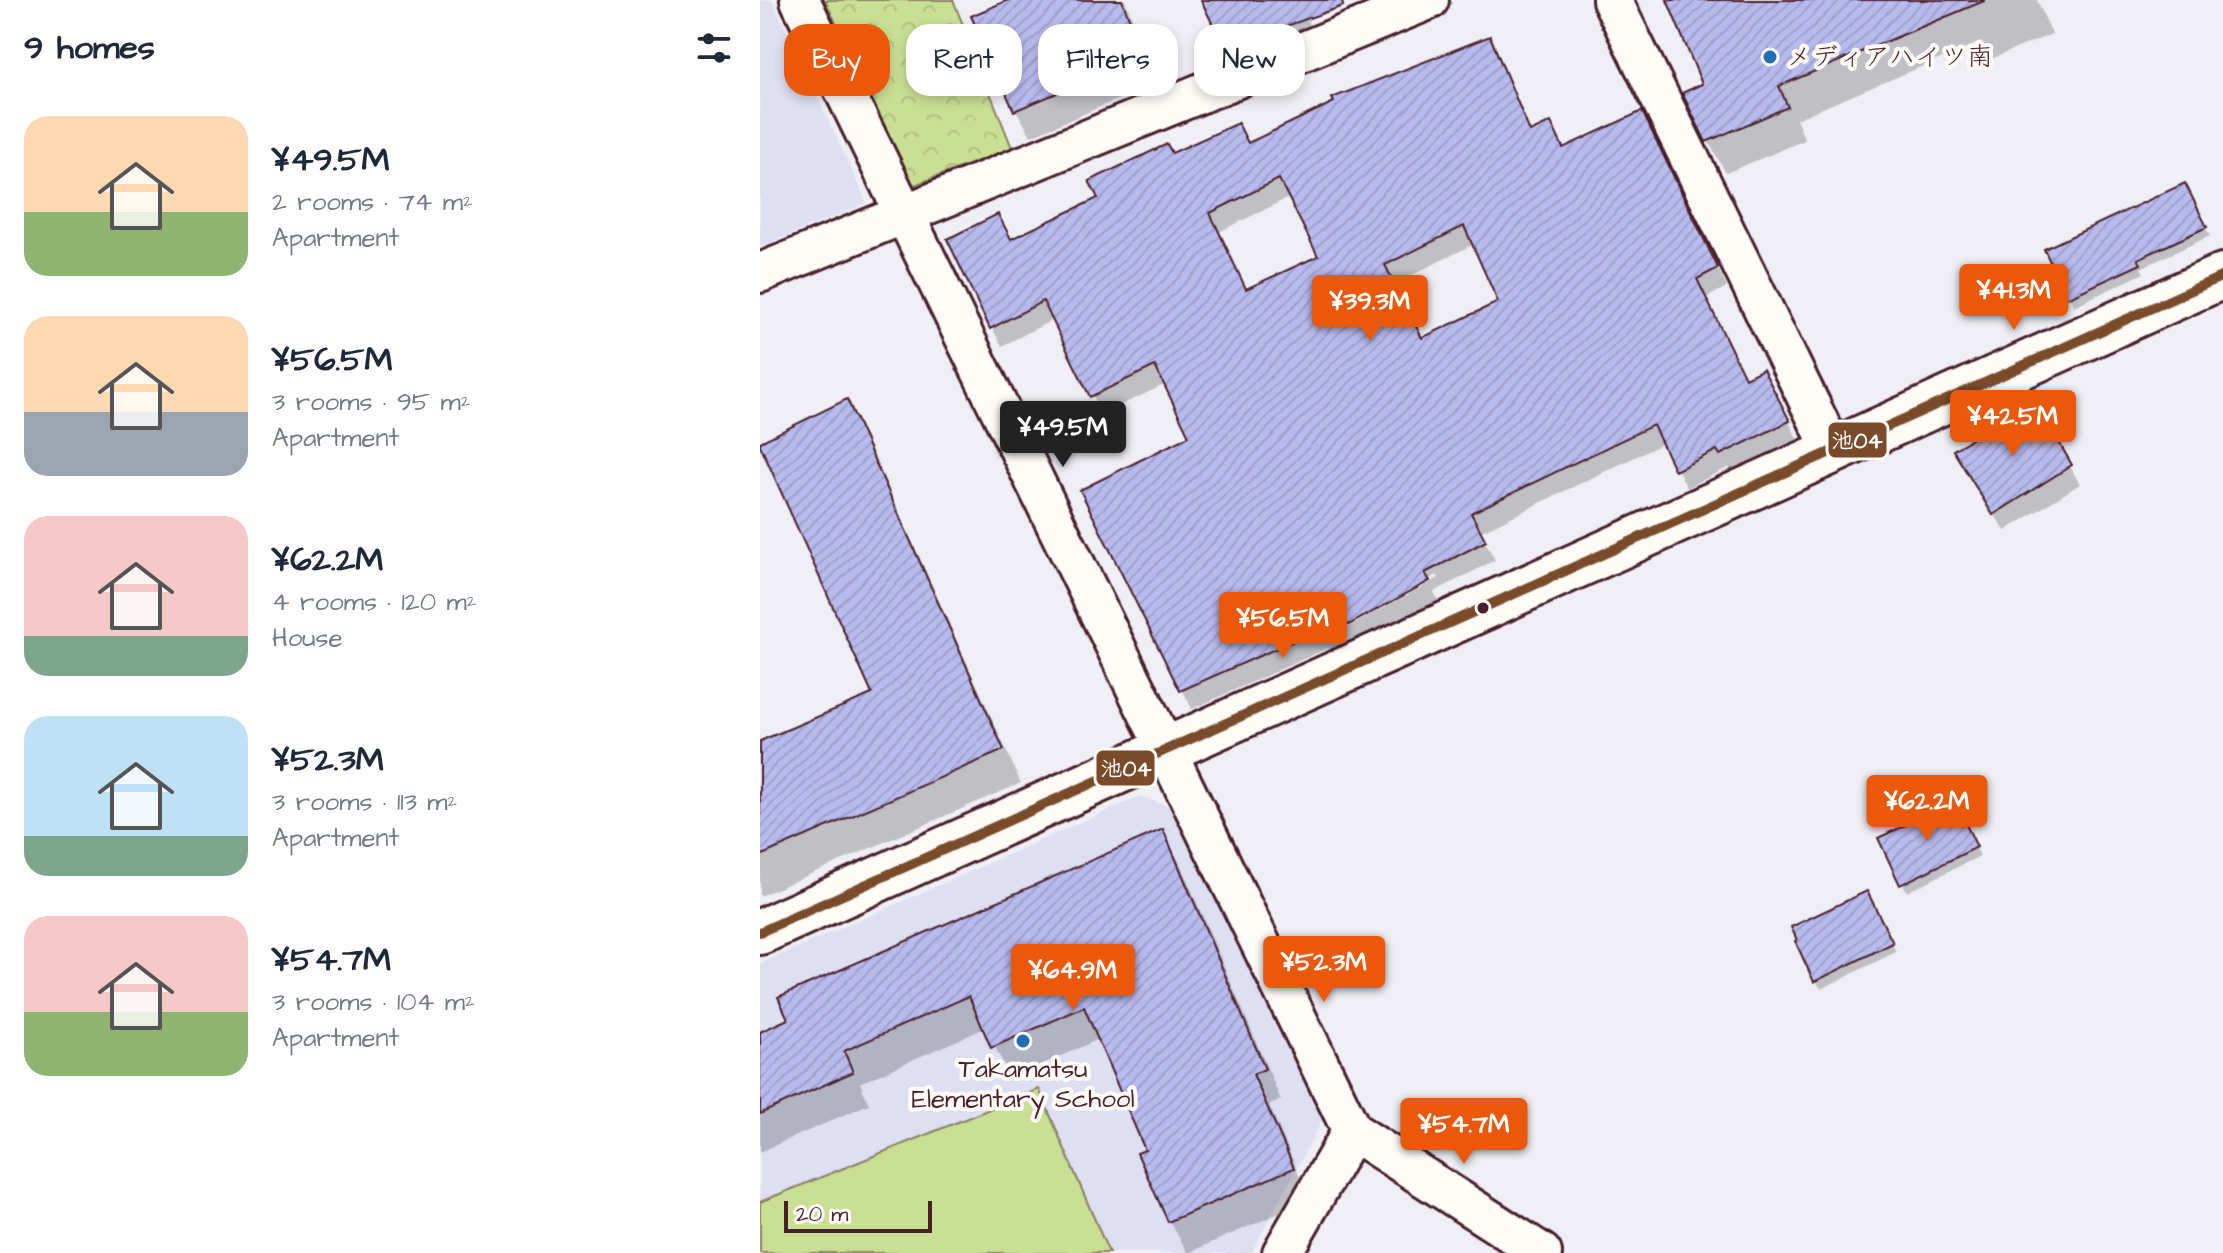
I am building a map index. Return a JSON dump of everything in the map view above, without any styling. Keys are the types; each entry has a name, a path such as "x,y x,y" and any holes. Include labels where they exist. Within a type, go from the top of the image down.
{"street":[{"path":"800,0 1352,1131 1542,1253"},
{"path":"760,273 1429,0"},
{"path":"1612,0 1833,451"},
{"path":"760,932 2223,276"},
{"path":"1282,1253 1352,1131"}],"shaded area":[{"path":"760,0 772,0 784,26 784,96 817,96 867,203 760,247"},
{"name":"Takamatsu Elementary School","path":"1141,796 1171,808 1323,1119 1251,1253 760,1253 760,964"}],"green space":[{"path":"825,0 953,0 963,24 906,24 906,96 991,96 1012,148 912,186 870,96 890,96 890,24 836,24"},
{"path":"1039,1089 1109,1253 760,1253 760,1202"}],"building":[{"path":"1008,0 1122,0 1131,24 1038,24 1038,96 1050,96 1014,111 1007,96 1022,96 1022,24 975,24 971,16"},
{"path":"1201,0 1342,0 1343,6 1292,24 1212,24"},
{"name":"メディアハイツ南","path":"1667,0 1984,1 1779,86 1788,107 1706,142 1682,93 1702,84"},
{"path":"1490,36 1530,132 1551,122 1563,148 1642,111 1718,268 1697,279 1745,378 1763,369 1790,421 1720,455 1717,450 1675,471 1653,425 1471,513 1486,541 1425,573 1430,581 1321,640 1316,631 1180,691 1080,490 1189,436 1155,366 1090,397 1043,301 990,329 947,239 998,214 1011,239 1098,198 1089,181 1167,144 1172,153 1238,123 1248,143 1334,102 1332,98","holes":["1279,179 1318,256 1246,289 1210,213","1464,226 1498,302 1422,338 1385,265"]},
{"path":"2185,183 2207,227 2138,259 2141,264 2067,298 2044,249"},
{"path":"847,399 1004,750 760,856 760,741 872,694 760,445 760,442"},
{"path":"2035,401 2072,465 1993,515 1953,450"},
{"path":"1955,802 1977,847 1900,885 1878,838"},
{"path":"1163,829 1265,1069 1253,1074 1294,1168 1168,1222 1137,1153 1145,1150 1084,1007 991,1048 969,996 844,1051 853,1072 760,1114 760,1032 788,1019 778,997"},
{"path":"1867,891 1893,943 1814,982 1791,927"}],"transit line":[{"name":"池04","path":"760,932 2223,276"}],"place":[{"name":"メディアハイツ南","path":"1770,57"},
{"name":"Takamatsu Elementary School","path":"1023,1041"}]}
